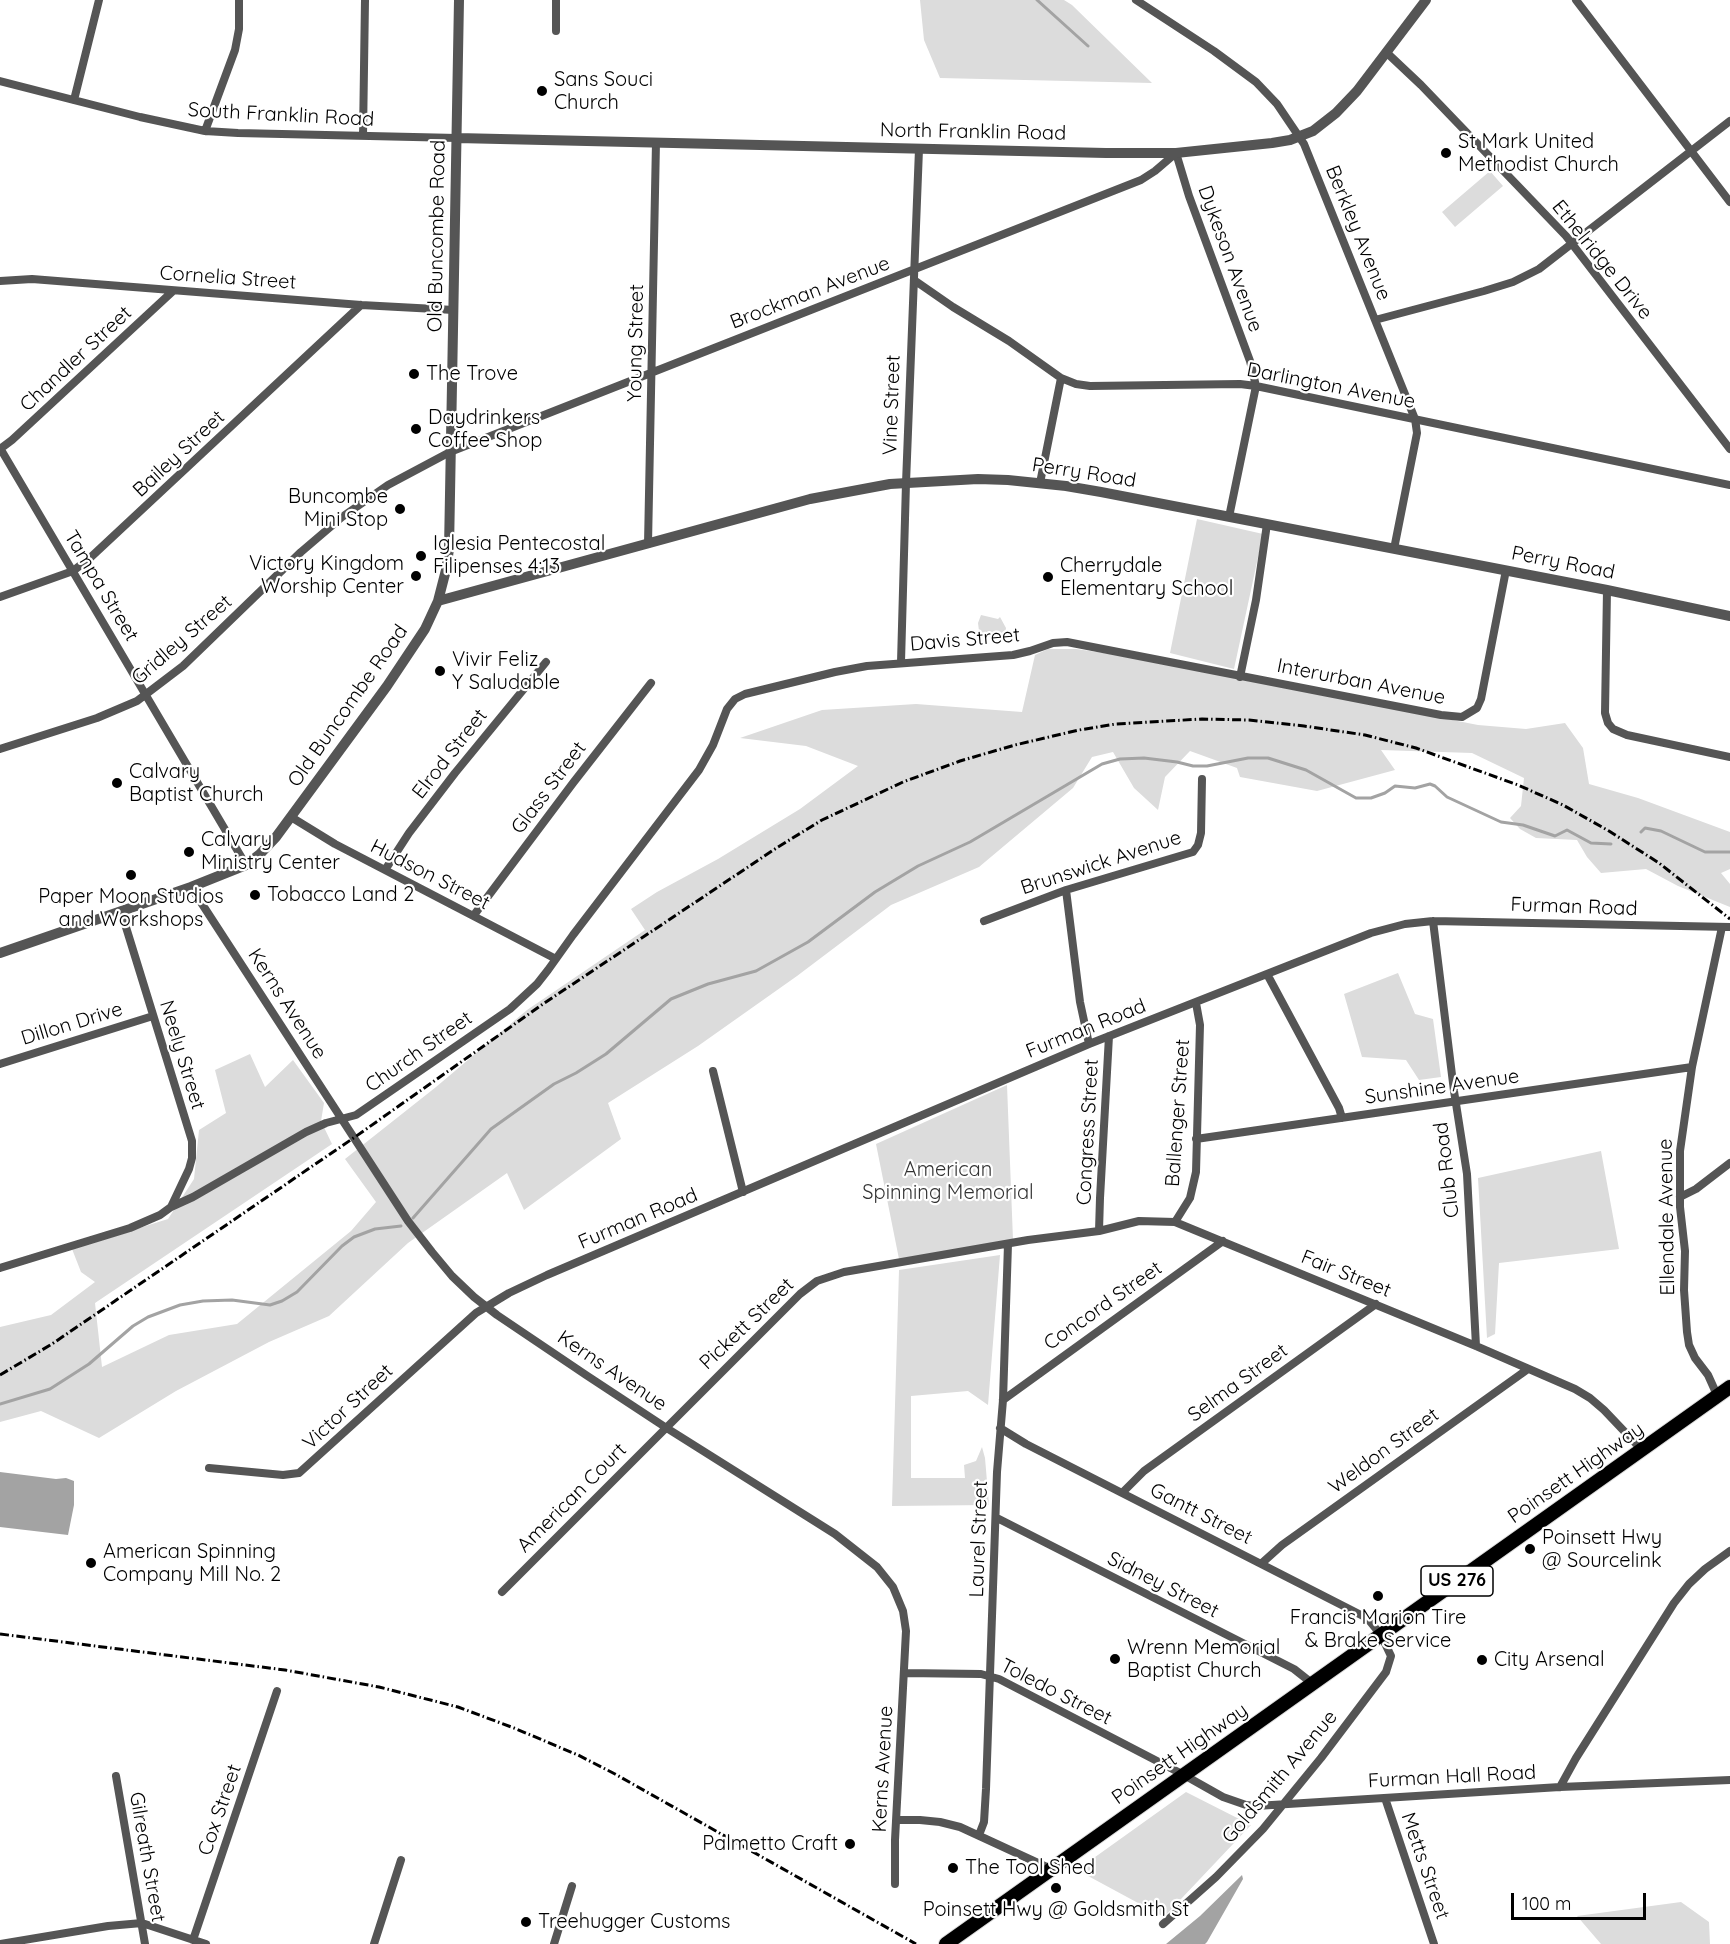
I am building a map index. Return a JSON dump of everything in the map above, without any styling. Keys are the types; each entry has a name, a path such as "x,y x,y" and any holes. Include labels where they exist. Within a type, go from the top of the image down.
{"highway":[{"name":"Poinsett Highway","path":"946,1944 1730,1386"}],"street":[{"path":"74,100 99,0"},
{"path":"205,130 235,50 239,29 239,0"},
{"path":"363,136 365,0"},
{"name":"Old Buncombe Road","path":"0,953 246,866 266,849 291,818 402,665 425,629 438,601 449,549 459,0"},
{"path":"556,0 556,31"},
{"name":"Berkley Avenue","path":"1136,0 1214,51 1256,82 1277,104 1299,136 1312,163 1415,419 1418,433 1394,549"},
{"name":"North Franklin Road","path":"457,138 1176,153 1272,143 1313,131 1336,113 1357,91 1426,0"},
{"path":"1576,0 1730,202"},
{"name":"Ethelridge Drive","path":"1386,52 1474,140 1572,244 1730,449"},
{"name":"South Franklin Road","path":"0,81 180,127 229,133 457,138"},
{"path":"1375,320 1513,282 1539,269 1730,121"},
{"name":"Young Street","path":"648,544 656,142"},
{"name":"Vine Street","path":"901,662 919,149"},
{"name":"Brockman Avenue","path":"450,452 1141,180 1176,153"},
{"name":"Dykeson Avenue","path":"1176,153 1189,196 1250,361 1256,386 1229,517"},
{"name":"Cornelia Street","path":"0,281 32,279 361,305 454,310"},
{"name":"Darlington Avenue","path":"914,280 953,308 1009,341 1061,378 1076,384 1090,386 1240,384 1256,386 1730,485"},
{"name":"Chandler Street","path":"0,449 21,433 173,291"},
{"name":"Bailey Street","path":"0,597 72,571 110,541 361,305"},
{"path":"1040,483 1061,378"},
{"name":"Tampa Street","path":"0,449 246,866"},
{"name":"Gridley Street","path":"0,749 97,718 124,708 146,695 183,666 301,552 342,517 388,485 450,452"},
{"name":"Perry Road","path":"438,601 810,499 860,488 978,479 1040,483 1101,492 1506,570 1730,616"},
{"path":"1240,677 1256,600 1267,524"},
{"name":"Interurban Avenue","path":"1240,677 1326,691 1441,715 1456,717 1467,715 1477,708 1481,699 1506,570"},
{"path":"1607,590 1605,713 1608,723 1613,729 1627,735 1730,757"},
{"name":"Davis Street","path":"730,705 745,694 835,672 901,662 1013,655 1053,643 1067,642 1240,677"},
{"name":"Elrod Street","path":"385,870 409,833 448,782 546,662"},
{"name":"Glass Street","path":"474,915 651,683"},
{"name":"Church Street","path":"0,1268 138,1225 160,1215 306,1132 326,1123 356,1115 510,1009 537,984 699,770 713,745 730,705"},
{"name":"Brunswick Avenue","path":"984,921 1066,890 1193,852 1201,834 1202,779"},
{"name":"Hudson Street","path":"291,818 335,844 556,959"},
{"name":"Kerns Avenue","path":"191,887 408,1221 460,1283 486,1306 665,1427 835,1534 877,1567 893,1587 903,1611 906,1631 894,1875 896,1884"},
{"path":"1066,890 1080,1002 1089,1044"},
{"name":"Neely Street","path":"121,911 192,1141 193,1150 189,1168 171,1207"},
{"name":"Furman Road","path":"486,1306 547,1275 1089,1044 1371,933 1405,924 1433,921 1726,927"},
{"name":"Club Road","path":"1433,921 1467,1174 1476,1346"},
{"name":"Ellendale Avenue","path":"1717,1395 1708,1375 1695,1358 1689,1345 1687,1332 1680,1151 1692,1067 1726,927"},
{"path":"1267,974 1339,1108 1342,1118"},
{"name":"Ballenger Street","path":"1175,1221 1187,1203 1194,1182 1200,1025 1196,1003"},
{"name":"Dillon Drive","path":"0,1064 153,1016"},
{"name":"Congress Street","path":"1099,1231 1109,1036"},
{"name":"Sunshine Avenue","path":"1196,1139 1692,1067"},
{"path":"713,1071 743,1192"},
{"path":"1680,1197 1696,1190 1730,1163"},
{"name":"Fair Street","path":"1008,1244 1099,1231 1139,1221 1175,1221 1575,1389 1590,1398 1642,1450"},
{"name":"Concord Street","path":"1003,1400 1223,1241"},
{"name":"Laurel Street","path":"979,1835 984,1822 986,1789 1008,1244"},
{"name":"Pickett Street","path":"665,1427 800,1294 818,1281 844,1272 1008,1244"},
{"name":"Selma Street","path":"1123,1492 1144,1471 1376,1304"},
{"name":"Victor Street","path":"209,1468 282,1475 299,1473 476,1312 486,1306"},
{"name":"Weldon Street","path":"1262,1563 1282,1545 1527,1369"},
{"name":"American Court","path":"501,1592 665,1427"},
{"name":"Gantt Street","path":"1000,1428 1026,1444 1363,1616 1381,1635"},
{"name":"Sidney Street","path":"997,1518 1294,1669 1313,1684"},
{"path":"1560,1787 1674,1603 1705,1569 1730,1551"},
{"name":"Goldsmith Avenue","path":"1163,1924 1216,1878 1263,1829 1322,1758 1388,1668 1391,1656 1381,1635"},
{"name":"Toledo Street","path":"904,1673 990,1676 1184,1775"},
{"name":"Cox Street","path":"193,1940 277,1691"},
{"name":"Furman Hall Road","path":"1184,1775 1223,1797 1256,1806 1560,1787 1730,1780"},
{"name":"Gilreath Street","path":"116,1776 146,1944"},
{"name":"Metts Street","path":"1385,1798 1434,1944"},
{"path":"897,1820 940,1822 960,1827 1051,1869"},
{"path":"374,1944 401,1860"},
{"path":"554,1944 572,1886"},
{"path":"0,1944 108,1926 141,1923 206,1944"}],"green space":[{"path":"920,0 1064,0 1072,5 1152,83 940,78 924,40"},
{"path":"1490,171 1503,186 1455,227 1442,212"},
{"path":"1197,519 1263,534 1234,669 1170,653"},
{"path":"981,615 998,619 1000,617 1006,628 1005,635 1000,638 979,631 978,623"},
{"path":"1048,649 1076,649 1125,656 1478,725 1526,729 1565,723 1583,748 1589,784 1638,798 1730,832 1730,869 1721,873 1730,884 1730,907 1678,886 1646,869 1601,873 1587,857 1577,840 1536,838 1520,829 1510,818 1521,806 1524,778 1472,753 1381,750 1395,770 1317,791 1240,777 1237,768 1190,751 1165,777 1158,810 1134,788 1113,752 1092,757 1073,788 979,867 891,905 797,976 698,1046 608,1103 621,1139 524,1210 507,1173 408,1243 329,1316 269,1342 176,1391 99,1438 41,1411 0,1422 0,1327 51,1315 95,1282 81,1272 72,1249 168,1219 194,1179 199,1130 226,1113 215,1070 250,1054 265,1087 293,1060 324,1103 321,1121 332,1144 95,1303 102,1367 169,1335 237,1324 351,1231 376,1202 345,1159 436,1087 527,1010 645,930 631,909 800,809 858,766 806,746 740,738 822,710 916,704 1022,712 1035,655"},
{"path":"1398,973 1415,1014 1433,1019 1441,1077 1419,1080 1406,1060 1362,1057 1344,994"},
{"name":"American Spinning Memorial","path":"1007,1085 1013,1240 899,1259 876,1144"},
{"path":"1601,1151 1619,1249 1499,1263 1495,1334 1487,1338 1478,1178"},
{"path":"1000,1255 988,1405 968,1391 911,1396 911,1478 965,1478 964,1465 976,1461 982,1447 989,1505 892,1506 899,1270"},
{"path":"1186,1792 1251,1825 1164,1917 1077,1870"},
{"path":"1681,1902 1709,1922 1710,1944 1601,1944 1577,1916"}],"shaded area":[{"path":"0,1472 56,1479 66,1478 74,1481 74,1505 68,1535 0,1527"},
{"path":"1242,1875 1243,1879 1205,1944 1166,1944 1200,1916"}],"waterway":[{"path":"1037,0 1088,46"},
{"path":"413,1218 491,1129 554,1084 606,1054 671,999 708,984 756,971 808,942 875,892 918,866 970,842 1102,764 1120,759 1144,758 1207,766 1248,758 1268,758 1306,770 1356,798 1371,798 1395,786 1415,788 1430,784 1447,797 1501,822 1523,825 1555,836 1567,830 1591,843 1611,844"},
{"path":"1641,832 1645,828 1661,831 1705,852 1730,852"},
{"path":"0,1404 50,1389 89,1364 133,1326 148,1317 180,1305 232,1300 270,1305 282,1301 297,1292 342,1246 354,1237 375,1229 401,1226"}],"railway":[{"path":"0,1375 52,1344 355,1137 543,1004 778,847 822,820 903,782 960,761 1015,745 1116,724 1202,719 1249,720 1365,735 1416,748 1518,785 1563,805 1659,863 1730,919"},
{"path":"0,1634 285,1670 379,1687 458,1707 578,1755 615,1774 916,1944"}],"place":[{"name":"Sans Souci Church","path":"542,91"},
{"name":"St Mark United Methodist Church","path":"1446,153"},
{"name":"The Trove","path":"414,374"},
{"name":"Daydrinkers Coffee Shop","path":"416,429"},
{"name":"Buncombe Mini Stop","path":"400,509"},
{"name":"Iglesia Pentecostal Filipenses 4:13","path":"421,556"},
{"name":"Victory Kingdom Worship Center","path":"416,576"},
{"name":"Cherrydale Elementary School","path":"1048,577"},
{"name":"Vivir Feliz Y Saludable","path":"440,671"},
{"name":"Calvary Baptist Church","path":"117,783"},
{"name":"Calvary Ministry Center","path":"189,852"},
{"name":"Paper Moon Studios and Workshops","path":"131,875"},
{"name":"Tobacco Land 2","path":"255,895"},
{"name":"Poinsett Hwy @ Sourcelink","path":"1530,1549"},
{"name":"American Spinning Company Mill No. 2","path":"91,1563"},
{"name":"Francis Marion Tire & Brake Service","path":"1378,1596"},
{"name":"Wrenn Memorial Baptist Church","path":"1115,1659"},
{"name":"City Arsenal","path":"1482,1660"},
{"name":"Palmetto Craft","path":"850,1844"},
{"name":"The Tool Shed","path":"953,1868"},
{"name":"Poinsett Hwy @ Goldsmith St","path":"1056,1888"},
{"name":"Treehugger Customs","path":"526,1922"}]}
